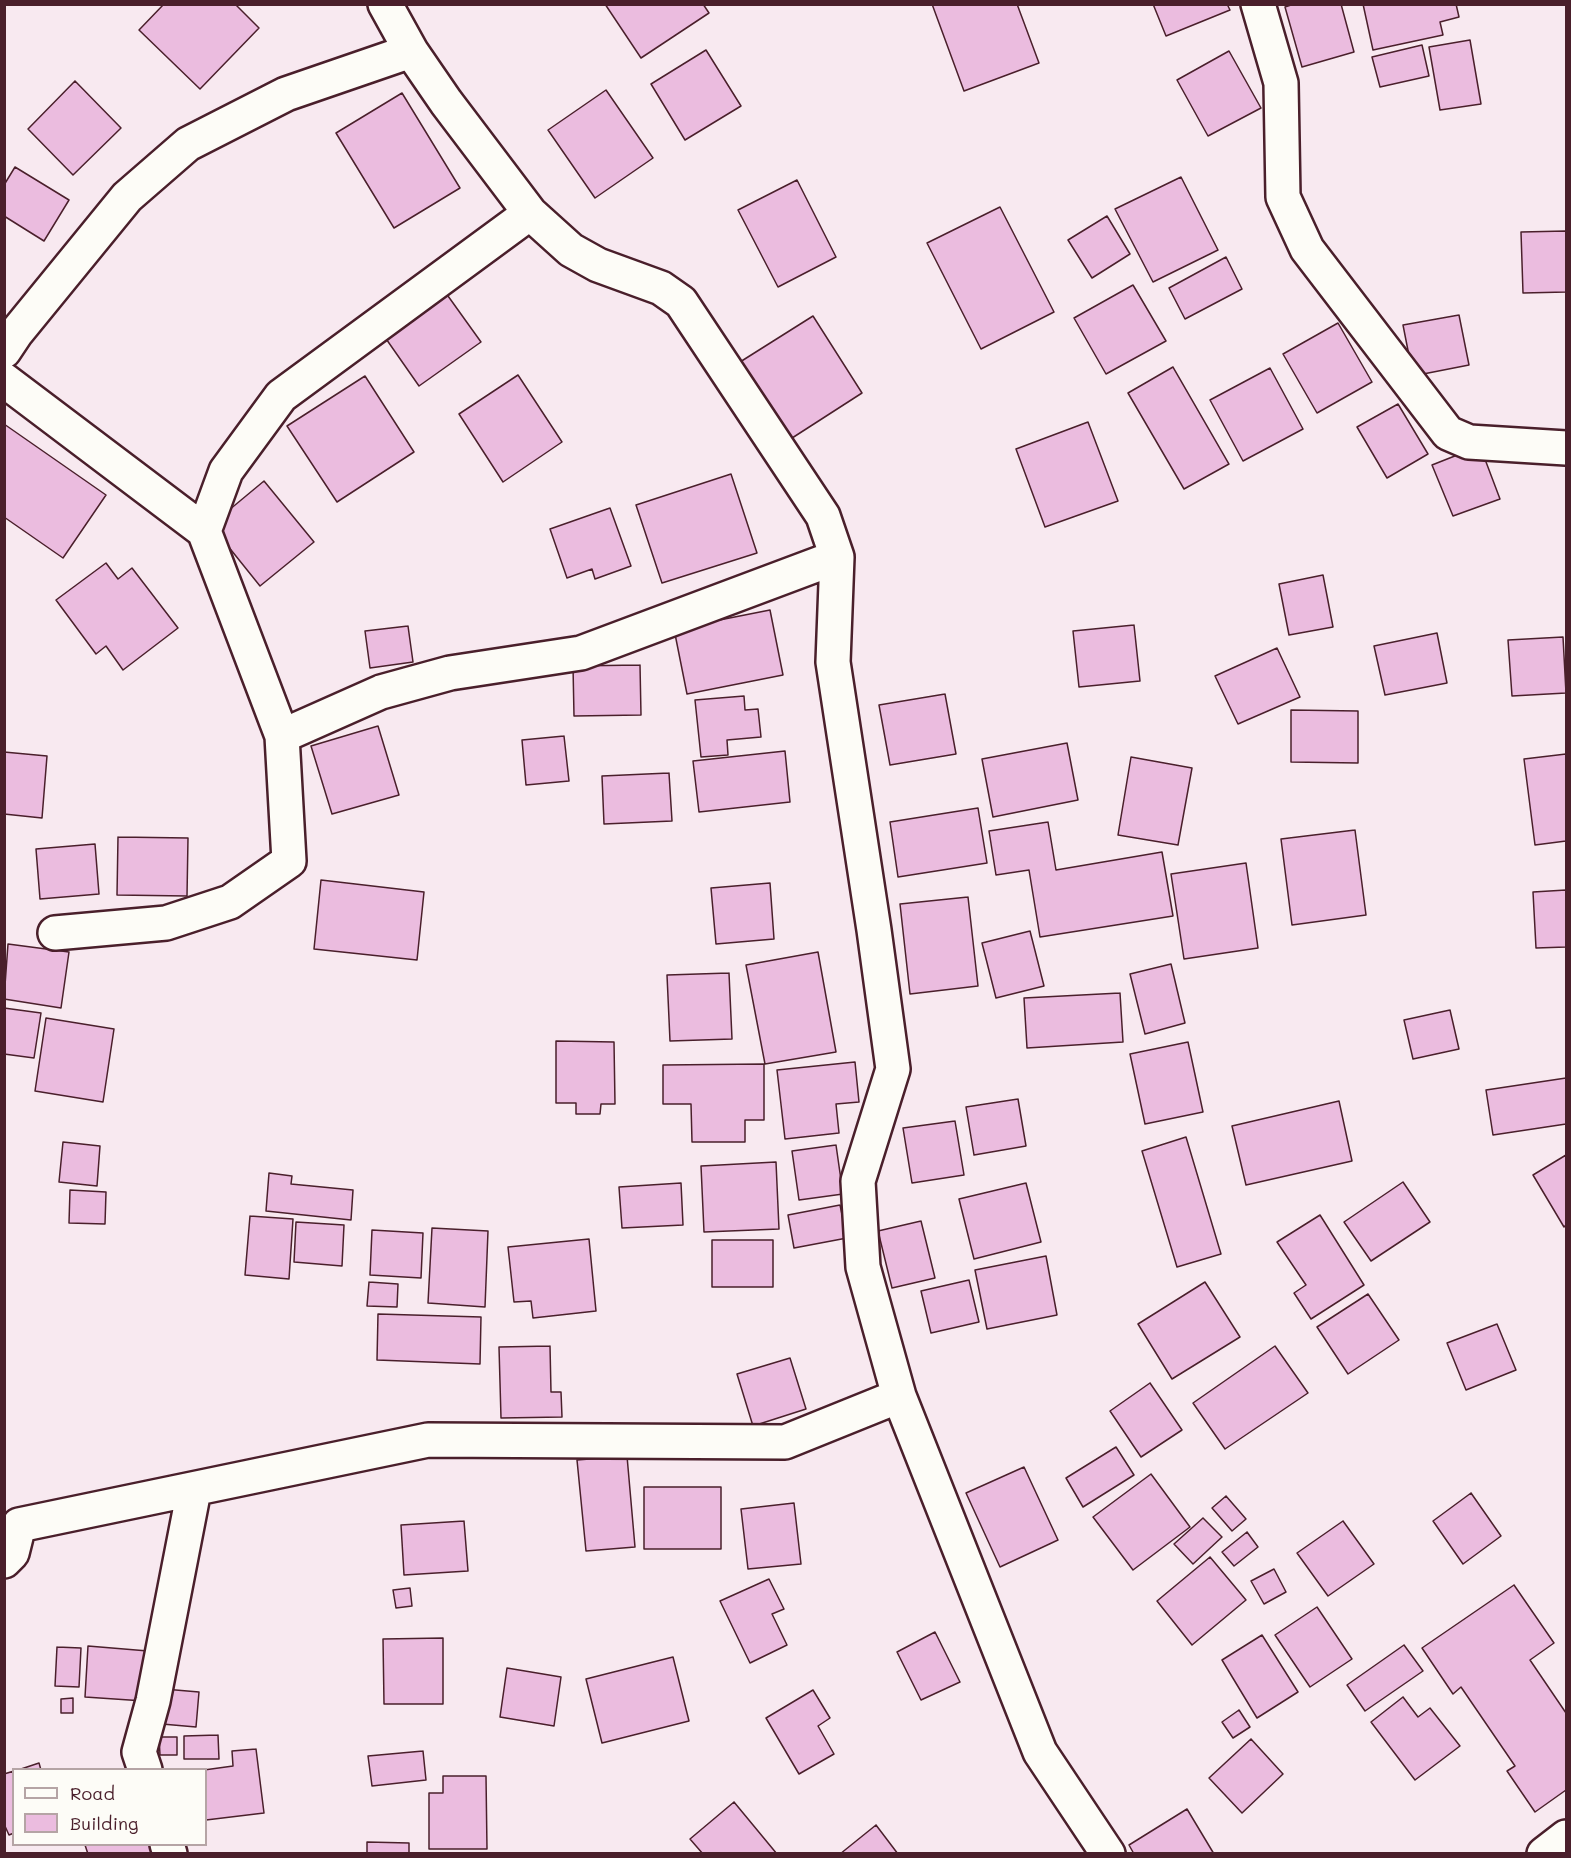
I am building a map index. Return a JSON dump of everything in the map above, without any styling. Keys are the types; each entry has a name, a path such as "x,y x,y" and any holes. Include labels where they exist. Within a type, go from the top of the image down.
{"street":[{"path":"385,4 411,51 446,102 530,213 571,250 597,265 661,288 681,302 823,516 837,557 832,662 874,930 892,1069 858,1181 863,1267 899,1396 1040,1752 1108,1854"},
{"path":"1258,4 1281,83 1283,197 1307,249 1448,433 1469,442 1566,448"},
{"path":"4,351 16,333 127,197 188,144 286,94 411,51"},
{"path":"204,531 226,471 281,396 530,213"},
{"path":"4,380 204,531 282,736 289,861 230,902 166,923 55,933"},
{"path":"282,736 381,692 450,674 581,653 837,557"},
{"path":"4,1561 12,1553 12,1517 194,1490 428,1440 784,1442 899,1396"},
{"path":"144,1768 139,1752 153,1701 194,1490"},
{"path":"1544,1854 1566,1837"}],"building":[{"path":"164,4 235,4 259,28 200,89 139,30"},
{"path":"605,4 703,4 709,13 641,58"},
{"path":"932,4 1017,4 1039,63 964,91"},
{"path":"1153,4 1227,4 1230,10 1166,36"},
{"path":"1294,4 1341,4 1354,52 1302,67 1285,7"},
{"path":"1363,4 1456,4 1459,17 1440,22 1443,35 1373,50"},
{"path":"1470,40 1481,104 1440,110 1429,47"},
{"path":"1422,45 1429,76 1380,87 1372,57"},
{"path":"706,50 741,106 685,140 651,84"},
{"path":"1229,51 1261,108 1208,136 1177,80"},
{"path":"75,81 121,128 73,175 28,129"},
{"path":"606,90 653,158 595,198 548,130"},
{"path":"402,93 460,188 394,228 336,133"},
{"path":"15,167 69,200 44,241 4,216 4,185"},
{"path":"1181,177 1218,250 1153,282 1115,209"},
{"path":"797,180 836,257 778,287 738,210"},
{"path":"1000,207 1054,312 981,349 927,243"},
{"path":"1107,216 1130,254 1092,278 1068,240"},
{"path":"1566,231 1566,292 1523,293 1521,232"},
{"path":"1226,257 1242,289 1185,319 1169,288"},
{"path":"1133,285 1166,341 1106,374 1074,318"},
{"path":"443,289 481,342 419,386 382,333"},
{"path":"1459,315 1469,365 1413,376 1403,325"},
{"path":"813,316 862,393 789,440 740,362"},
{"path":"1338,323 1372,382 1317,413 1283,354"},
{"path":"1173,367 1229,464 1184,489 1128,393"},
{"path":"1270,368 1303,429 1243,461 1210,400"},
{"path":"518,375 562,442 503,482 459,414"},
{"path":"365,376 414,452 337,502 287,426"},
{"path":"1398,404 1428,454 1387,478 1357,427"},
{"path":"1088,422 1118,501 1045,527 1016,449"},
{"path":"4,424 106,495 63,558 4,517"},
{"path":"1480,446 1500,499 1453,516 1432,465"},
{"path":"731,474 757,553 662,583 636,505"},
{"path":"264,481 314,542 260,586 211,525"},
{"path":"610,508 631,566 595,579 592,569 567,578 550,529"},
{"path":"106,563 118,579 132,568 178,628 123,670 106,646 96,654 56,600"},
{"path":"1323,575 1333,627 1289,635 1279,584"},
{"path":"770,610 783,675 687,694 674,629"},
{"path":"1134,625 1140,681 1079,687 1073,631"},
{"path":"408,626 413,662 370,668 365,631"},
{"path":"1437,633 1447,683 1385,695 1374,646"},
{"path":"1563,637 1566,693 1512,696 1508,640"},
{"path":"1277,648 1300,697 1238,724 1215,676"},
{"path":"640,665 641,715 574,716 573,666"},
{"path":"945,694 956,754 890,765 879,705"},
{"path":"744,696 745,710 758,709 761,737 727,740 728,755 701,757 695,700"},
{"path":"1291,710 1358,711 1358,763 1291,762"},
{"path":"378,726 399,795 332,814 311,746"},
{"path":"564,736 569,781 526,785 522,740"},
{"path":"1067,743 1078,800 993,817 982,759"},
{"path":"785,751 790,802 699,812 693,761"},
{"path":"4,752 47,756 42,818 4,814"},
{"path":"1566,754 1566,841 1535,845 1524,759"},
{"path":"1131,757 1192,768 1178,845 1118,835"},
{"path":"669,773 672,821 604,824 602,776"},
{"path":"978,808 987,863 898,877 890,822"},
{"path":"1048,822 1056,870 1162,852 1173,916 1040,937 1029,870 996,875 989,831"},
{"path":"1355,830 1366,915 1292,925 1281,839"},
{"path":"118,837 188,838 187,896 117,895"},
{"path":"95,844 99,894 40,899 36,849"},
{"path":"1246,863 1258,948 1184,959 1171,874"},
{"path":"321,880 424,892 417,960 314,949"},
{"path":"770,883 774,939 716,944 711,888"},
{"path":"1566,890 1566,947 1536,948 1533,892"},
{"path":"968,897 978,986 910,994 900,904"},
{"path":"1030,931 1044,986 996,998 982,943"},
{"path":"8,944 69,952 61,1008 4,999"},
{"path":"818,952 836,1052 765,1064 746,965"},
{"path":"1171,964 1185,1023 1145,1034 1130,974"},
{"path":"729,973 732,1039 670,1041 667,975"},
{"path":"1120,993 1123,1042 1027,1048 1024,998"},
{"path":"4,1008 41,1013 34,1058 4,1054"},
{"path":"1450,1010 1459,1049 1413,1059 1404,1020"},
{"path":"46,1018 114,1029 103,1102 35,1091"},
{"path":"556,1041 614,1042 615,1104 601,1104 600,1114 576,1114 576,1103 556,1103"},
{"path":"1188,1042 1203,1112 1145,1124 1130,1054"},
{"path":"855,1062 859,1102 836,1104 839,1133 785,1139 777,1070"},
{"path":"764,1064 764,1120 745,1120 745,1142 692,1142 691,1104 663,1104 663,1065"},
{"path":"1566,1078 1566,1124 1493,1135 1486,1090"},
{"path":"1018,1099 1026,1146 974,1155 966,1107"},
{"path":"1339,1101 1352,1161 1246,1185 1232,1126"},
{"path":"955,1121 964,1175 912,1183 903,1128"},
{"path":"1186,1137 1221,1254 1177,1267 1142,1151"},
{"path":"63,1142 100,1146 97,1186 59,1182"},
{"path":"836,1145 843,1194 799,1200 792,1151"},
{"path":"1566,1155 1566,1225 1564,1227 1533,1175"},
{"path":"776,1162 779,1229 704,1232 701,1166"},
{"path":"269,1173 292,1176 291,1184 353,1190 351,1220 266,1211"},
{"path":"1403,1182 1430,1222 1371,1261 1344,1222"},
{"path":"681,1183 683,1225 622,1228 619,1187"},
{"path":"1026,1183 1041,1242 974,1259 959,1199"},
{"path":"70,1190 106,1192 105,1224 69,1223"},
{"path":"840,1205 847,1238 794,1248 788,1215"},
{"path":"1320,1215 1364,1285 1311,1319 1294,1293 1306,1285 1277,1242"},
{"path":"250,1216 293,1219 289,1279 245,1275"},
{"path":"921,1221 935,1278 892,1288 878,1231"},
{"path":"296,1222 344,1225 342,1266 294,1262"},
{"path":"432,1228 488,1231 485,1307 428,1303"},
{"path":"372,1230 423,1233 421,1278 370,1275"},
{"path":"589,1239 596,1311 533,1318 531,1301 514,1302 508,1247"},
{"path":"712,1240 773,1240 773,1287 712,1287"},
{"path":"1046,1256 1057,1315 987,1329 975,1270"},
{"path":"969,1280 979,1322 931,1333 921,1291"},
{"path":"369,1282 398,1284 397,1307 367,1306"},
{"path":"1205,1282 1240,1337 1172,1379 1138,1324"},
{"path":"1368,1294 1399,1340 1348,1374 1317,1327"},
{"path":"378,1314 481,1317 480,1364 377,1360"},
{"path":"1497,1324 1516,1370 1466,1390 1447,1343"},
{"path":"550,1346 551,1392 561,1392 562,1417 501,1418 499,1347"},
{"path":"1275,1346 1308,1393 1225,1449 1193,1403"},
{"path":"790,1358 806,1409 753,1426 737,1374"},
{"path":"1150,1383 1182,1430 1141,1457 1110,1411"},
{"path":"1116,1447 1134,1475 1083,1507 1066,1478"},
{"path":"627,1456 635,1547 586,1551 577,1460"},
{"path":"1024,1467 1058,1540 1000,1567 966,1493"},
{"path":"1151,1474 1190,1527 1133,1570 1093,1517"},
{"path":"644,1487 721,1487 721,1549 644,1549"},
{"path":"1471,1493 1501,1536 1463,1564 1433,1521"},
{"path":"1226,1496 1246,1519 1232,1531 1212,1508"},
{"path":"794,1503 801,1564 748,1569 741,1509"},
{"path":"1203,1518 1222,1537 1193,1564 1174,1544"},
{"path":"464,1521 468,1571 404,1575 401,1525"},
{"path":"1343,1521 1374,1564 1328,1596 1297,1553"},
{"path":"1247,1532 1258,1547 1234,1566 1222,1552"},
{"path":"1210,1557 1246,1600 1192,1645 1157,1601"},
{"path":"1274,1569 1286,1592 1264,1604 1251,1581"},
{"path":"769,1579 784,1609 772,1614 787,1645 750,1663 720,1601"},
{"path":"1514,1585 1554,1643 1530,1660 1566,1713 1566,1790 1535,1812 1507,1771 1515,1766 1461,1687 1453,1694 1422,1648"},
{"path":"410,1588 412,1606 396,1608 393,1590"},
{"path":"1317,1607 1352,1659 1310,1687 1275,1635"},
{"path":"935,1632 960,1682 921,1700 897,1652"},
{"path":"1262,1635 1298,1692 1257,1718 1222,1660"},
{"path":"443,1638 443,1704 384,1704 383,1639"},
{"path":"1404,1645 1423,1671 1365,1711 1347,1685"},
{"path":"88,1646 148,1651 144,1701 85,1697"},
{"path":"57,1647 81,1648 79,1687 55,1686"},
{"path":"673,1657 689,1721 602,1743 586,1679"},
{"path":"507,1668 561,1677 554,1726 500,1717"},
{"path":"164,1689 199,1692 196,1727 162,1724"},
{"path":"813,1690 830,1718 818,1726 834,1754 799,1774 766,1718"},
{"path":"1403,1697 1418,1717 1430,1708 1460,1746 1415,1780 1371,1722"},
{"path":"73,1698 73,1713 61,1713 61,1699"},
{"path":"1239,1710 1250,1727 1233,1738 1222,1722"},
{"path":"218,1735 219,1759 184,1759 184,1736"},
{"path":"159,1737 177,1737 177,1755 160,1755"},
{"path":"1251,1739 1283,1774 1242,1813 1209,1778"},
{"path":"256,1749 264,1813 207,1820 207,1770 233,1766 232,1751"},
{"path":"423,1751 426,1780 372,1786 368,1756"},
{"path":"39,1763 40,1768 24,1768"},
{"path":"12,1772 12,1834 9,1835 4,1824 4,1774"},
{"path":"443,1776 486,1776 487,1849 429,1849 429,1793 443,1793"},
{"path":"734,1802 777,1854 703,1854 690,1839"},
{"path":"1187,1809 1214,1854 1134,1854 1129,1845"},
{"path":"876,1825 898,1854 840,1854"},
{"path":"367,1842 409,1843 409,1854 367,1854"},
{"path":"85,1846 151,1846 153,1854 88,1854"}]}
